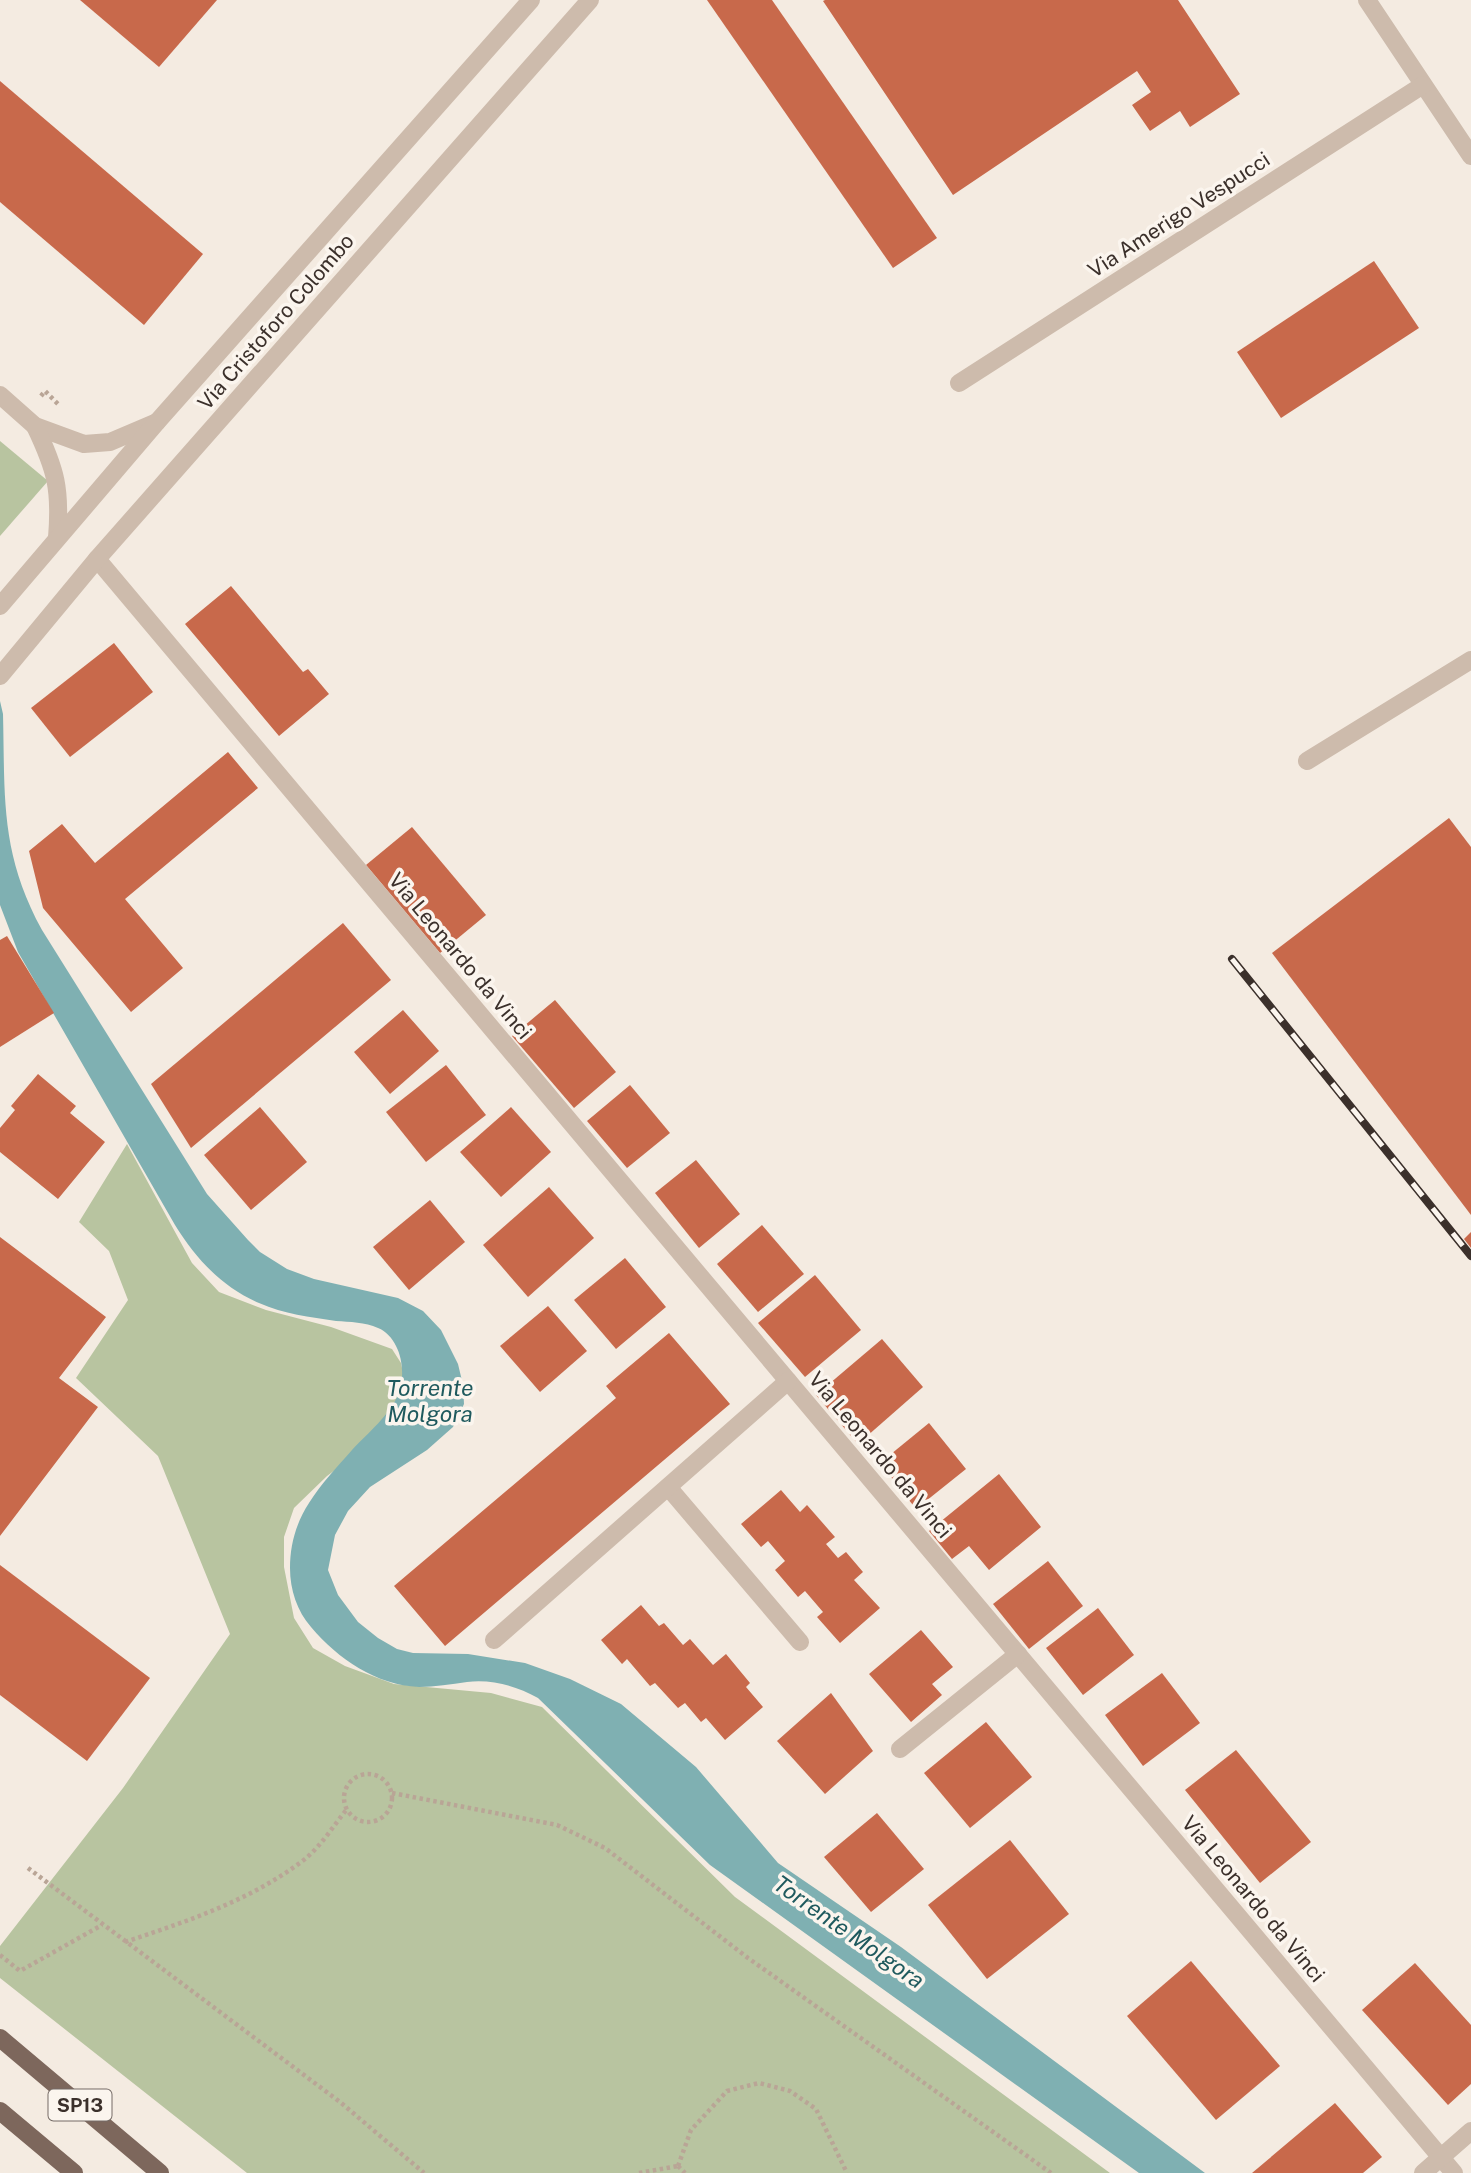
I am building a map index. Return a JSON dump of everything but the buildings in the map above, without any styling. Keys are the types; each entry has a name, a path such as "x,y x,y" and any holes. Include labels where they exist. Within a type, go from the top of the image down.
{"main road":[{"name":"SP13","path":"0,2038 160,2173"},
{"name":"SP13","path":"0,2111 74,2173"}],"street":[{"name":"Via Cristoforo Colombo","path":"0,606 157,422 531,0"},
{"name":"Via Cristoforo Colombo","path":"0,676 97,559 590,0"},
{"path":"1367,0 1471,156"},
{"name":"Via Amerigo Vespucci","path":"959,383 1423,85"},
{"path":"0,395 30,421 76,442 98,444 157,422"},
{"path":"30,421 49,458 57,484 60,503 57,538"},
{"name":"Via Leonardo da Vinci","path":"97,559 1454,2173"},
{"path":"1307,761 1471,660"},
{"name":"Via Leonardo da Vinci","path":"494,1640 788,1381"},
{"path":"668,1487 800,1642"},
{"path":"900,1749 1018,1654"},
{"path":"1423,2173 1471,2130"}],"path":[{"path":"30,421 45,391 67,413"},
{"path":"368,1773 381,1777 388,1783 393,1801 383,1818 360,1821 352,1817 346,1809 345,1790 349,1782 359,1775 368,1773"},
{"path":"392,1793 556,1825 605,1847 748,1958 1051,2173"},
{"path":"125,1942 198,1918 254,1892 307,1857 346,1809"},
{"path":"29,1868 340,2102 424,2173"},
{"path":"0,1955 20,1971 102,1925"},
{"path":"678,2165 691,2130 727,2091 759,2083 790,2091 816,2109 847,2173"},
{"path":"639,2173 678,2165"},
{"path":"678,2165 685,2173"}],"green space":[{"path":"0,441 48,481 0,536"},
{"path":"127,1144 192,1263 219,1292 266,1310 331,1327 392,1349 401,1363 405,1383 401,1406 354,1456 327,1476 294,1508 284,1537 284,1567 294,1618 313,1648 345,1666 394,1684 491,1693 542,1707 735,1897 1110,2173 247,2173 0,1978 0,1946 123,1788 230,1634 158,1456 76,1378 128,1300 109,1251 79,1222"}],"water":[{"name":"Torrente Molgora","path":"0,701 3,714 8,825 18,876 28,902 42,930 207,1194 260,1252 287,1269 314,1279 398,1298 423,1311 441,1330 458,1364 464,1404 453,1427 427,1450 370,1487 348,1511 335,1535 328,1570 338,1595 358,1622 397,1649 413,1653 468,1654 525,1663 570,1679 621,1704 696,1767 778,1863 901,1947 1205,2173 1139,2173 710,1865 538,1698 495,1683 467,1682 419,1687 388,1681 373,1676 346,1660 306,1621 295,1600 291,1584 290,1559 295,1534 304,1511 319,1489 395,1401 401,1387 402,1375 398,1351 381,1329 268,1307 233,1289 211,1271 175,1225 18,952 0,905"}],"railway":[{"path":"1232,959 1471,1256"}]}
